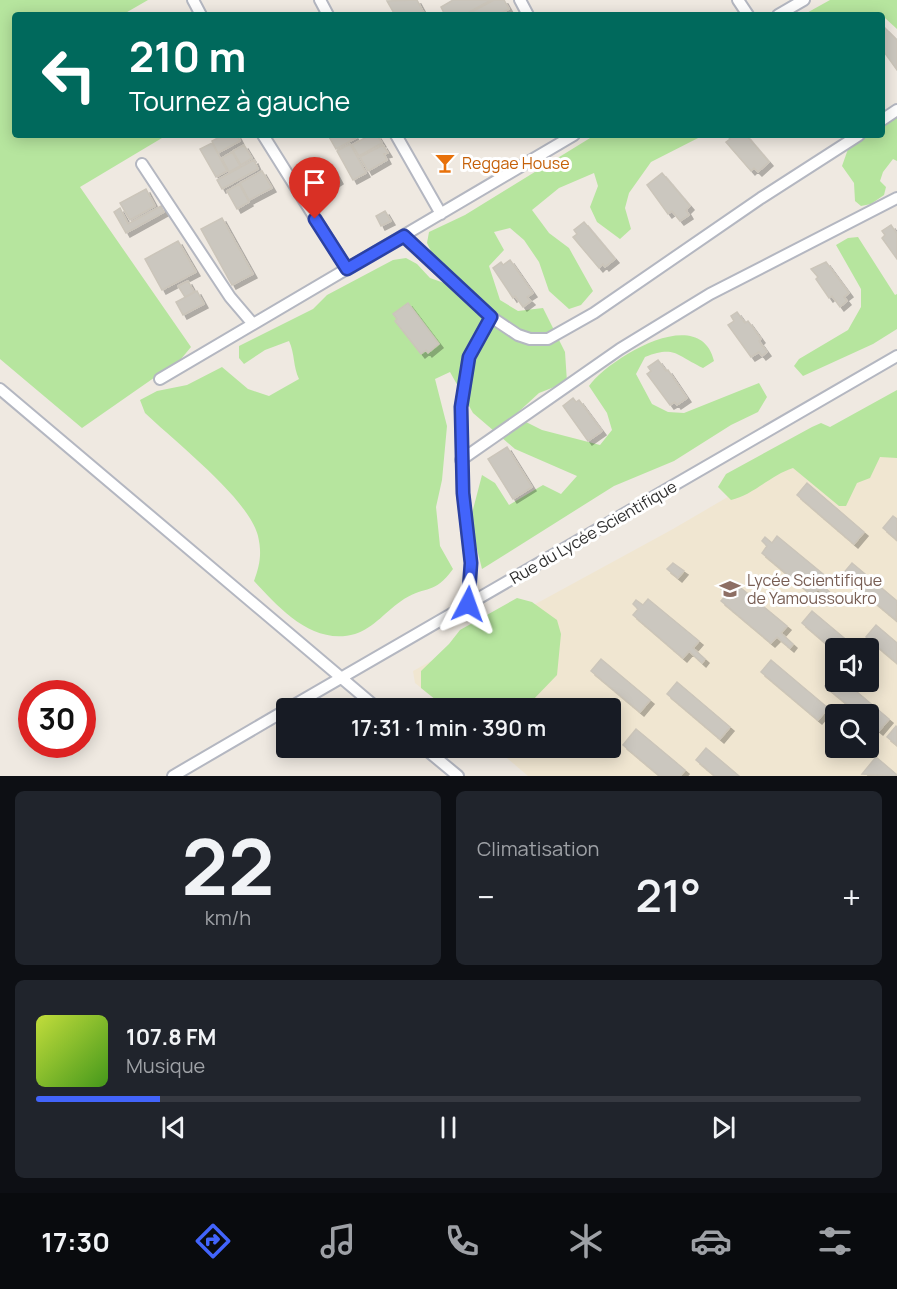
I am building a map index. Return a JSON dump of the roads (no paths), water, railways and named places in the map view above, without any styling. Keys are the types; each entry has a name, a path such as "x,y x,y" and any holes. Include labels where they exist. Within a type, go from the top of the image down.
{"street":[{"path":"783,12 804,0"},
{"path":"265,138 347,269"},
{"path":"398,138 441,214"},
{"path":"160,379 569,138"},
{"path":"404,236 491,317 518,335 530,339 548,339 594,313 761,198 854,138"},
{"path":"142,164 230,297 253,324"},
{"path":"461,460 620,349 710,294 897,198"},
{"path":"468,604 471,563 461,460 461,407 469,357 491,317"},
{"name":"Rue du Lycée Scientifique","path":"306,698 897,356"},
{"path":"0,388 365,698"},
{"name":"Rue du Lycée Scientifique","path":"172,776 276,716"},
{"path":"436,758 458,776"}],"place":[{"name":"Reggae House","path":"445,163"},
{"name":"Lycée Scientifique de Yamoussoukro","path":"730,589"}]}
